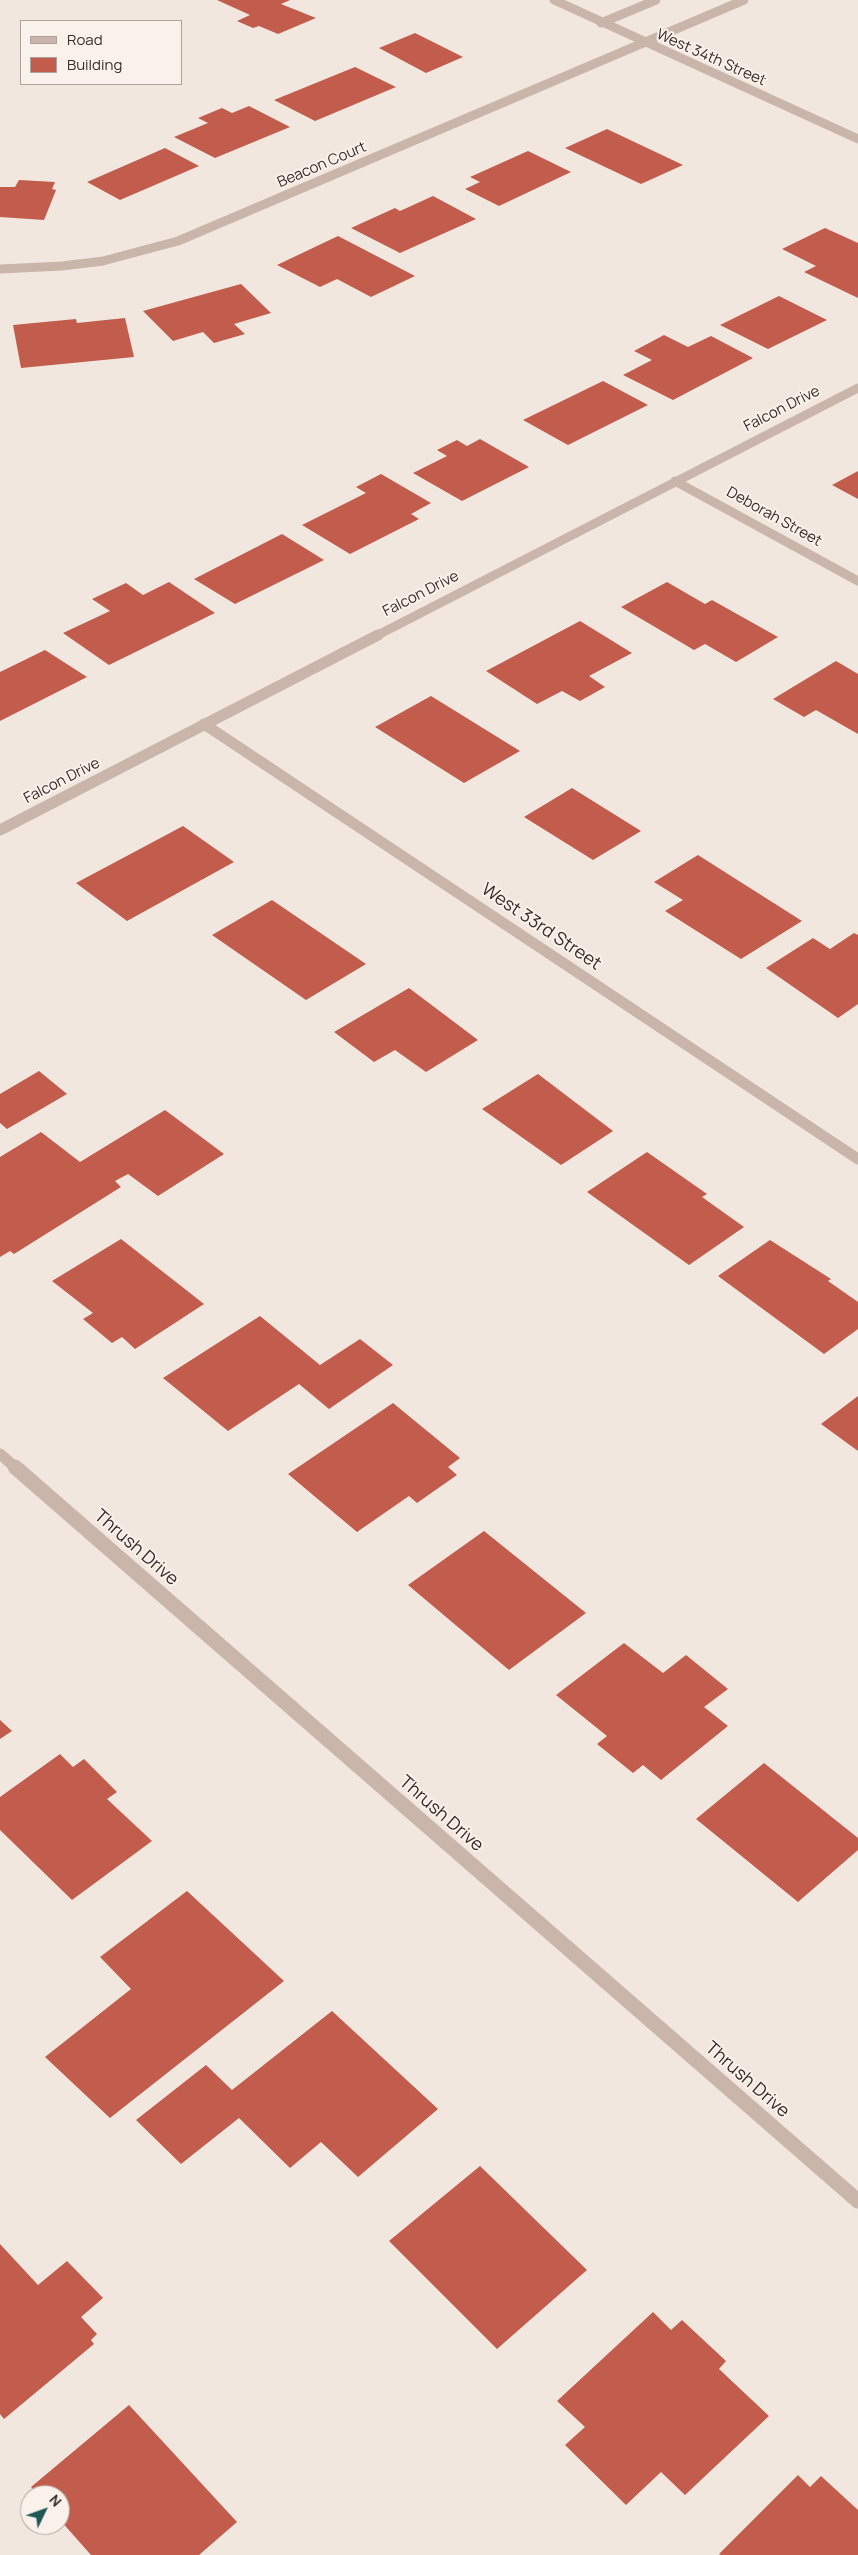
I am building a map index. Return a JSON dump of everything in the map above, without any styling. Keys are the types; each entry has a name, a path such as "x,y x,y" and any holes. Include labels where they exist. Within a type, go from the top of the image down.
{"street":[{"name":"West 34th Street","path":"554,0 642,42 858,139"},
{"path":"601,23 656,0"},
{"name":"Beacon Court","path":"0,269 62,266 103,261 178,241 744,0"},
{"name":"Falcon Drive","path":"0,830 675,480 858,388"},
{"name":"Deborah Street","path":"675,480 858,581"},
{"name":"West 33rd Street","path":"204,724 858,1159"},
{"name":"Thrush Drive","path":"0,1454 858,2202"}],"building":[{"path":"217,0 290,0 281,4 316,18 278,34 259,26 253,28 237,21 250,15"},
{"path":"415,33 463,57 426,73 379,48"},
{"path":"355,67 396,87 315,121 274,100"},
{"path":"249,106 290,127 215,158 174,137 208,123 198,118 222,108 232,113"},
{"path":"607,129 683,165 641,184 565,148"},
{"path":"165,148 199,166 120,200 87,182"},
{"path":"528,151 571,172 499,206 465,189 480,182 470,177"},
{"path":"19,180 55,182 52,189 56,190 44,220 0,217 0,187 15,187"},
{"path":"433,196 476,219 400,253 351,228 395,208 400,211"},
{"path":"825,228 858,243 858,298 804,272 816,266 782,249"},
{"path":"338,236 415,276 371,297 337,279 320,287 277,265"},
{"path":"241,284 271,313 234,324 245,334 214,343 203,332 173,341 143,311"},
{"path":"779,296 827,320 768,349 720,325"},
{"path":"125,318 134,357 21,368 13,325 76,319 77,323"},
{"path":"664,335 688,347 711,336 753,358 673,400 623,375 652,360 634,351"},
{"path":"603,381 648,405 568,445 523,420"},
{"path":"480,439 529,467 462,501 413,473 447,456 437,450 457,440 467,446"},
{"path":"858,471 858,499 832,485"},
{"path":"381,474 431,503 411,514 419,519 350,554 302,525 366,493 356,487"},
{"path":"282,534 324,560 235,604 194,579"},
{"path":"169,582 215,613 109,665 63,633 110,611 92,599 126,583 143,595"},
{"path":"667,582 705,604 712,600 778,637 736,662 705,644 694,650 621,607"},
{"path":"580,621 632,653 589,676 605,687 580,701 562,691 537,704 486,671"},
{"path":"45,650 87,677 0,721 0,672"},
{"path":"836,661 858,674 858,734 816,710 804,717 773,699"},
{"path":"431,696 520,751 464,783 375,727"},
{"path":"572,788 641,831 593,860 524,817"},
{"path":"183,826 234,862 127,921 76,883"},
{"path":"698,855 802,921 741,959 665,911 683,900 654,882"},
{"path":"272,900 366,964 306,1000 212,935"},
{"path":"854,933 858,935 858,1004 838,1018 766,968 813,938 830,949"},
{"path":"409,988 478,1040 426,1072 395,1050 374,1062 334,1032"},
{"path":"39,1071 67,1094 7,1129 0,1123 0,1094"},
{"path":"538,1074 613,1131 561,1165 482,1109"},
{"path":"165,1110 224,1154 158,1196 128,1174 115,1181 121,1187 14,1254 10,1251 0,1257 0,1157 41,1132 80,1162"},
{"path":"647,1152 707,1194 702,1197 744,1227 689,1265 587,1192"},
{"path":"121,1239 204,1304 135,1349 122,1337 112,1343 83,1319 93,1313 52,1281"},
{"path":"770,1240 831,1279 828,1281 858,1302 858,1329 824,1354 718,1276"},
{"path":"260,1316 320,1365 360,1339 393,1365 329,1409 299,1384 228,1431 163,1378"},
{"path":"858,1396 858,1451 821,1424"},
{"path":"393,1403 460,1458 448,1467 457,1475 417,1503 409,1496 357,1532 288,1474"},
{"path":"484,1531 586,1613 509,1670 408,1585"},
{"path":"624,1643 663,1673 686,1655 728,1689 704,1707 728,1726 661,1780 643,1765 633,1773 597,1744 607,1736 556,1695"},
{"path":"0,1720 12,1731 0,1739"},
{"path":"60,1754 73,1767 84,1759 117,1792 107,1799 152,1841 72,1900 0,1830 0,1797"},
{"path":"764,1763 858,1838 858,1850 798,1902 696,1819"},
{"path":"187,1891 284,1981 110,2118 45,2057 131,1989 100,1957"},
{"path":"332,2011 438,2109 358,2177 321,2142 290,2168 239,2118 181,2164 136,2120 206,2065 232,2090"},
{"path":"480,2166 587,2270 497,2349 389,2241"},
{"path":"0,2244 38,2285 67,2261 103,2298 81,2317 97,2334 91,2340 94,2344 4,2419 0,2414"},
{"path":"653,2312 671,2330 682,2320 726,2361 719,2369 769,2416 685,2495 661,2472 626,2505 565,2445 585,2427 557,2401"},
{"path":"129,2405 237,2522 199,2555 91,2555 70,2531 70,2485 33,2485"},
{"path":"798,2475 810,2487 821,2476 858,2510 858,2555 719,2554"}]}
